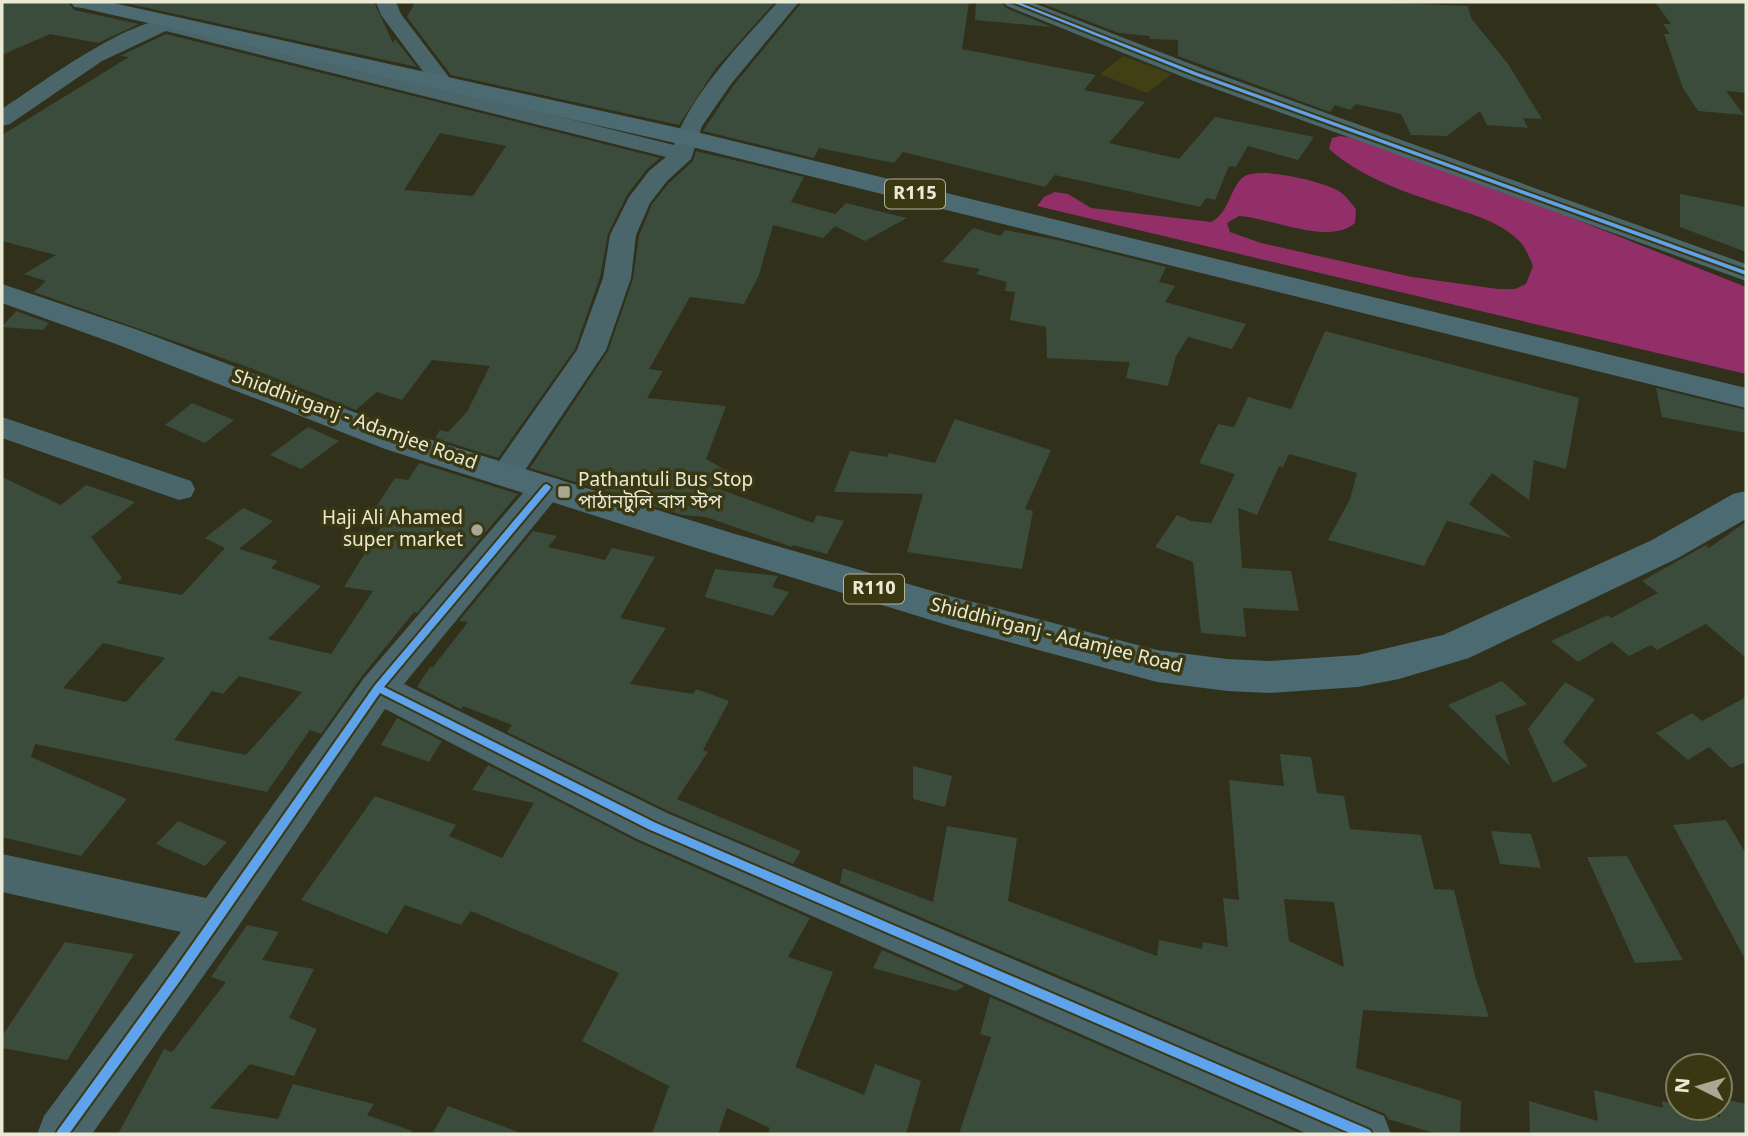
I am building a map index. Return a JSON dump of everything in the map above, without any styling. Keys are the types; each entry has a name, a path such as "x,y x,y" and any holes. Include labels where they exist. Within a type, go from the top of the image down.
{"main road":[{"name":"R115","path":"82,2 444,85 685,146 1746,398"},
{"name":"Shiddhirganj - Adamjee Road","path":"2,293 127,337 397,441 722,543 996,624 1157,666 1269,677 1358,671 1399,663 1455,647 1665,549 1746,503"}],"street":[{"path":"386,2 391,15 444,85"},
{"path":"506,474 591,350 617,278 622,235 638,202 685,146 691,126 723,80 789,2"},
{"path":"1014,2 1196,74 1746,273"},
{"path":"2,119 95,57 158,26 166,25 685,146"},
{"path":"2,427 179,489"},
{"path":"62,1134 378,688 547,487"},
{"path":"378,688 652,826 1366,1134"},
{"path":"2,873 216,920"}],"shaded area":[{"path":"1123,56 1172,74 1147,93 1100,74"},
{"path":"1340,136 1542,206 1746,287 1746,374 1037,206 1044,197 1055,192 1068,194 1091,208 1211,222 1222,213 1242,178 1260,173 1289,176 1317,182 1340,192 1356,209 1355,223 1330,232 1299,229 1239,216 1227,223 1230,232 1261,243 1412,277 1498,289 1515,289 1526,284 1533,266 1522,245 1510,233 1485,219 1402,190 1356,169 1329,149 1332,138"}],"building":[{"path":"2,2 68,2 74,10 139,24 98,43 50,34 2,55"},
{"path":"120,2 374,2 393,43 395,39 417,67"},
{"path":"415,2 775,2 716,68 679,125 451,75 407,17"},
{"path":"802,2 969,2 962,49 1096,75 1084,90 1145,102 1109,143 1179,159 1215,117 1314,137 1298,160 1248,146 1236,167 1229,166 1215,200 1206,198 1200,207 1055,175 1045,187 903,152 894,163 819,148 814,158 703,131 733,86"},
{"path":"976,2 1001,2 1006,8 1052,27 975,20"},
{"path":"1038,2 1368,2 1468,6 1471,18 1508,64 1542,119 1523,118 1528,128 1487,125 1480,111 1447,136 1411,135 1401,114 1356,104 1350,110 1335,105 1330,112 1178,56 1178,40 1150,39 1149,36 1119,33"},
{"path":"1655,2 1746,2 1746,93 1726,91 1744,115 1698,111 1683,88 1664,34 1670,34 1663,24 1671,24"},
{"path":"166,34 660,158 647,169 627,195 608,234 600,277 575,349 498,458 435,438 440,430 448,432 467,412 490,366 432,360 402,400 377,392 356,410 245,366 34,292 46,281 24,274 56,255 2,241 2,135 129,57 120,56","holes":["440,133 506,146 473,196 404,190"]},
{"path":"696,151 804,177 791,202 835,214 846,203 907,218 865,241 835,226 823,238 773,225 759,275 744,304 690,297 649,369 663,371 647,398 726,406 706,459 729,472 711,486 813,523 817,515 844,521 827,554 793,545 792,547 706,517 682,515 530,468 608,351 633,279 639,236 652,204 669,183 693,161"},
{"path":"1680,194 1746,207 1746,252 1680,227"},
{"path":"973,228 1001,236 1005,230 1062,241 1166,267 1159,282 1175,286 1165,302 1246,324 1232,349 1188,337 1176,356 1168,386 1126,378 1130,362 1047,358 1046,327 1010,320 1015,292 1005,291 1007,282 976,274 980,269 942,262"},
{"path":"16,311 49,323 43,330 2,327"},
{"path":"1325,331 1579,398 1566,469 1534,460 1529,500 1492,473 1469,504 1512,538 1447,521 1424,566 1328,540 1350,499 1357,473 1289,454 1283,467 1279,466 1257,515 1238,508 1242,568 1291,571 1299,611 1243,608 1246,637 1201,633 1193,562 1155,547 1177,515 1191,521 1211,523 1235,474 1199,463 1218,424 1234,427 1248,397 1291,409"},
{"path":"1656,388 1746,410 1746,433 1662,417"},
{"path":"192,403 234,420 205,443 165,425"},
{"path":"955,419 1051,450 1025,509 1033,511 1022,569 907,552 923,494 834,492 850,451 887,457 889,453 935,463"},
{"path":"308,427 339,441 301,469 270,455"},
{"path":"419,463 518,494 417,613 414,612 362,676 321,734 310,730 267,792 35,744 31,757 127,799 81,856 2,837 2,477 61,505 86,485 135,502 91,537 122,578 116,583 182,595 225,548 205,538 243,508 273,521 239,549 278,561 271,568 321,586 268,639 331,654 373,591 344,587 383,524 373,523 375,520 368,519 395,478 408,480","holes":["103,643 165,658 126,702 63,688","239,676 302,692 246,755 174,740 212,691 223,694"]},
{"path":"1746,522 1746,658 1706,624 1657,650 1651,645 1629,656 1612,642 1578,662 1551,641 1608,615 1611,618 1658,593 1642,581 1706,545 1709,548"},
{"path":"533,531 557,536 548,547 605,560 612,548 655,557 620,618 666,628 630,684 693,694 696,689 729,701 703,750 708,752 677,799 801,851 793,864 668,811 507,732 512,725 463,706 461,709 417,687 430,667 433,667 468,622 459,621"},
{"path":"715,569 778,576 772,587 789,592 773,616 705,597"},
{"path":"1502,681 1527,704 1495,716 1510,766 1448,705"},
{"path":"1565,682 1595,699 1563,742 1588,766 1553,783 1528,729"},
{"path":"1746,697 1746,762 1731,768 1709,747 1688,760 1656,733 1692,713 1702,721"},
{"path":"397,718 442,741 429,762 381,745"},
{"path":"1280,754 1311,757 1317,793 1344,796 1350,829 1421,835 1434,889 1454,890 1476,979 1489,1017 1363,1010 1356,1068 1461,1101 1460,1134 1437,1134 1388,1119 1385,1114 840,883 843,868 933,902 947,826 1017,838 1008,901 1157,956 1159,940 1202,949 1203,942 1228,947 1223,898 1239,900 1229,780 1284,786","holes":["1284,899 1334,902 1344,967 1289,941"]},
{"path":"488,765 636,841 810,918 788,957 833,972 795,1067 864,1095 875,1064 921,1081 906,1134 768,1134 770,1128 727,1108 718,1134 652,1134 669,1086 582,1041 619,973 471,911 461,925 405,905 387,934 301,900 375,796 456,825 449,836 502,858 534,803 472,790"},
{"path":"913,766 952,776 945,807 913,799"},
{"path":"1726,820 1746,854 1746,961 1673,825"},
{"path":"178,821 227,842 205,866 156,844"},
{"path":"1491,831 1531,834 1541,868 1500,864"},
{"path":"1627,856 1683,960 1635,963 1587,857"},
{"path":"247,925 279,932 262,960 314,969 289,1018 317,1029 294,1076 250,1064 210,1108 278,1119 293,1084 374,1104 367,1115 412,1131 411,1134 118,1134 164,1049 172,1052 226,982 211,977"},
{"path":"65,942 134,954 67,1060 2,1048 2,1036"},
{"path":"882,950 965,986 956,991 873,968"},
{"path":"990,997 1302,1134 959,1134 991,1037 980,1034"},
{"path":"1594,1090 1663,1108 1664,1102 1664,1122 1734,1122 1734,1101 1746,1104 1746,1134 1530,1134 1529,1101 1598,1121"},
{"path":"448,1106 518,1132 432,1134"}],"cycle path":[{"path":"1014,2 1196,74 1746,273"},
{"path":"62,1134 176,977 378,688 547,487"},
{"path":"378,688 652,826 1366,1134"}],"place":[{"name":"Pathantuli Bus Stop পাঠানটুলি বাস স্টপ","path":"564,492"},
{"name":"Haji Ali Ahamed super market","path":"477,530"}]}
